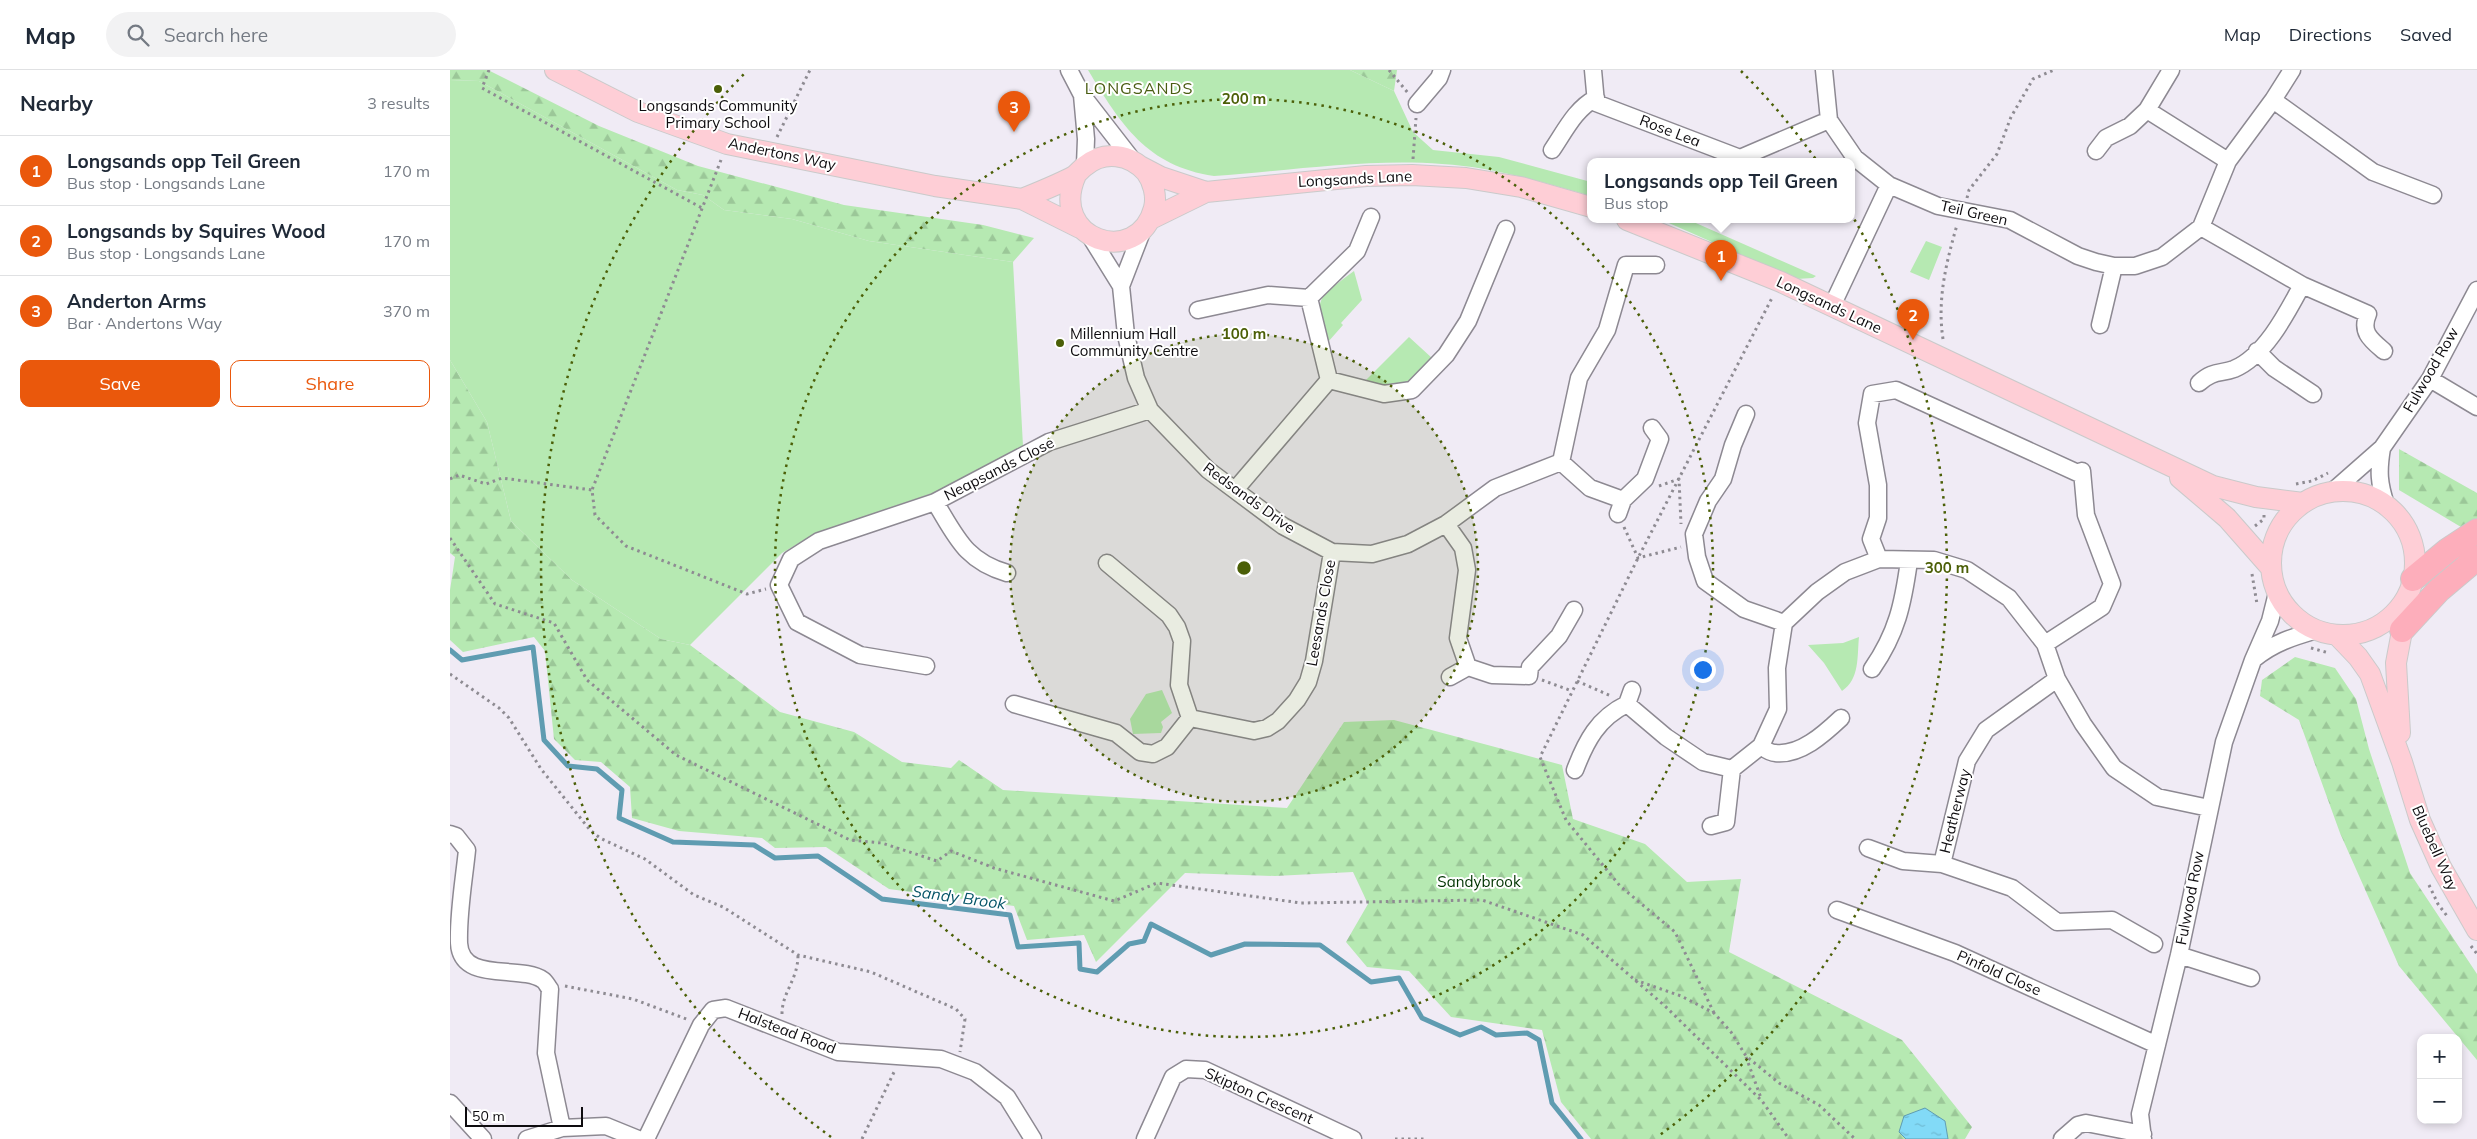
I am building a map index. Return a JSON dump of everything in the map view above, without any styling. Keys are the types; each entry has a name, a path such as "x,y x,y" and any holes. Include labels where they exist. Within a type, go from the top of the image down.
{"highway":[{"path":"2411,587 2448,550 2477,531"},
{"path":"2402,630 2439,590 2477,558"}],"main road":[{"name":"Andertons Way","path":"555,70 638,112 727,144 935,186 1022,199 1085,232"},
{"path":"1022,199 1080,170 1096,158 1122,157 1137,164 1149,177 1155,190 1155,205 1147,224 1132,238 1118,242 1103,241 1085,232 1072,216 1069,202 1070,188 1080,170"},
{"name":"Longsands Lane","path":"1137,164 1161,177 1206,192"},
{"name":"Longsands Lane","path":"1147,224 1206,192 1366,176 1412,175 1466,178 1521,187 1587,206"},
{"name":"Longsands Lane","path":"1634,223 1781,282 2163,464"},
{"path":"2163,464 2213,486 2266,500 2303,503"},
{"path":"2163,464 2244,535 2271,568"},
{"path":"2402,762 2396,663 2411,587 2415,558 2411,538 2401,520 2386,505 2370,496 2351,491 2332,492 2316,496 2303,503 2288,516 2278,531 2272,549 2271,568 2277,593 2287,609 2301,622 2312,639 2364,632 2379,626 2396,612 2411,587"},
{"path":"2337,635 2358,657 2370,674 2402,762"},
{"name":"Bluebell Way","path":"2402,762 2420,820 2471,934"}],"street":[{"name":"Longsands Lane","path":"1069,70 1082,94 1137,164"},
{"path":"1417,104 1439,78 1442,70"},
{"path":"1552,150 1578,111 1584,104 1596,98 1593,70"},
{"path":"1824,70 1829,120"},
{"path":"2096,151 2106,138 2130,126 2147,110 2170,70"},
{"name":"Teil Green","path":"1829,120 1855,158 1889,185 1938,206 2010,220 2078,256 2114,266 2135,266 2162,257 2201,227 2228,162 2274,100 2292,70"},
{"name":"Longsands Lane","path":"1080,170 1086,139 1082,94"},
{"name":"Rose Lea","path":"1596,98 1596,103 1740,158 1829,120"},
{"path":"2274,100 2373,172 2433,195"},
{"path":"2147,110 2228,162"},
{"path":"1832,306 1889,185"},
{"path":"1198,310 1268,295 1309,298 1357,250 1371,217"},
{"name":"Redsands Drive","path":"1121,286 1147,224"},
{"path":"2201,227 2302,285 2368,314 2364,324 2365,330 2384,351"},
{"path":"1329,380 1384,394 1412,390 1446,354 1468,321 1506,229"},
{"name":"Redsands Drive","path":"1085,232 1121,286 1126,335 1134,369 1150,410 1208,470 1283,526 1332,552 1372,554 1408,544 1446,524 1495,488 1561,462"},
{"path":"1652,428 1660,439 1645,479 1620,507 1590,488 1561,462 1578,378 1607,330 1626,265 1656,265"},
{"path":"2100,325 2114,266"},
{"path":"2199,383 2210,375 2240,365 2257,351 2284,320 2302,285"},
{"name":"Fulwood Row","path":"2332,492 2382,448 2430,379 2477,290"},
{"path":"1309,298 1329,380"},
{"path":"2257,351 2274,368 2314,394"},
{"path":"2430,379 2477,407"},
{"path":"1235,490 1329,380"},
{"path":"1879,559 1872,539 1878,518 1878,485 1867,423 1872,394 1896,390 2082,473 2086,515 2112,584 2102,607 2045,644"},
{"name":"Neapsands Close","path":"926,666 860,655 797,622 779,585 791,559 819,541 934,502 1049,442 1150,410"},
{"path":"1746,414 1733,446 1724,479 1708,501 1694,534 1697,557 1704,581 1744,609 1784,623"},
{"name":"Fulwood Row","path":"2382,448 2378,472 2386,505"},
{"name":"Neapsands Close","path":"934,502 964,549 988,567 1007,572"},
{"path":"1446,524 1463,548 1467,570 1458,638 1468,667"},
{"name":"Leesands Close","path":"1190,718 1254,731 1272,724 1297,700 1308,682 1314,661 1332,552"},
{"path":"1711,826 1726,822 1732,769 1761,746 1778,709 1777,668 1784,623 1817,592 1845,572 1879,559 1934,560 1967,570 2009,598 2045,644 2056,679 2083,724 2114,768 2157,797 2208,808"},
{"path":"1872,669 1885,650 1902,610 1909,561"},
{"path":"1014,704 1116,733 1140,752 1153,754 1167,747 1190,718 1179,685 1182,641 1177,627 1169,615 1107,564"},
{"name":"Fulwood Row","path":"2143,1136 2140,1114 2179,955 2208,808 2224,742 2253,660 2270,621 2277,593"},
{"path":"1450,676 1468,667 1492,675 1529,676 1530,667 1558,636 1574,610"},
{"path":"2253,660 2267,648 2284,640 2312,639"},
{"name":"Heatherway","path":"1942,864 1967,761 1986,730 2056,679"},
{"path":"1575,770 1583,749 1596,726 1629,697 1666,737 1703,762 1732,769"},
{"path":"1761,746 1774,753 1793,752 1809,743 1841,718"},
{"path":"450,834 456,836 467,850 459,944 465,960 482,969 530,975 544,981 550,989 546,1053 562,1128"},
{"name":"Heatherway","path":"1868,848 1903,861 1942,864 2012,888 2057,922 2112,920 2154,944"},
{"name":"Pinfold Close","path":"1837,910 1955,953 2157,1045"},
{"path":"2179,955 2251,978"},
{"name":"Halstead Road","path":"646,1139 701,1025 713,1010 726,1008 782,1028 838,1052 940,1059 975,1072 1007,1097 1033,1139"},
{"name":"Skipton Crescent","path":"1144,1139 1173,1077 1186,1068 1205,1070 1353,1139"},
{"path":"450,1103 483,1139"},
{"path":"2062,1139 2078,1125 2086,1123 2143,1136"},
{"path":"527,1139 562,1128 606,1126 638,1139"}],"path":[{"path":"489,70 482,88 702,208"},
{"path":"775,140 810,70"},
{"path":"1389,70 1417,104 1412,175"},
{"path":"727,144 592,490 595,515 626,546 747,594"},
{"path":"1762,1101 1746,1056 1731,1032 1714,1013 1675,932 1620,886 1566,820 1540,757 1678,479 1781,282"},
{"path":"2289,485 2312,481 2334,471"},
{"path":"450,479 459,475 486,484 502,478 592,490"},
{"path":"1678,479 1681,528"},
{"path":"2244,535 2264,519 2266,500"},
{"path":"1620,507 1638,558"},
{"path":"450,538 495,604 554,623 587,680 676,755 850,840 882,843 937,861 951,851 994,868 1114,901 1157,883 1301,903 1482,900 1582,935 1665,1006 1762,1101 1789,1139"},
{"path":"1638,558 1682,547 1681,538"},
{"path":"2248,565 2256,590 2257,614 2270,621"},
{"path":"2312,639 2322,650 2337,657"},
{"path":"450,674 499,708 509,718 541,769 590,830 600,838 645,859 694,895 723,907 798,955 871,972 962,1013 966,1019 966,1025 957,1065"},
{"path":"1529,676 1572,691"},
{"path":"1577,681 1629,697"},
{"path":"2426,877 2438,904 2449,918"},
{"path":"2471,934 2477,954"},
{"path":"782,1028 782,1005 798,970 798,955"},
{"path":"1633,979 1681,996 1714,1013"},
{"path":"550,989 560,985 633,999 701,1025"},
{"path":"862,1139 902,1056"},
{"path":"1746,1056 1779,1083 1819,1105 1855,1139"},
{"path":"1395,1139 1427,1139"}],"green space":[{"path":"450,70 488,70 599,126 698,166 844,205 983,225 1034,238 1013,262 869,241 792,219 724,210 703,195 677,190 479,81 450,80"},
{"path":"1088,70 1350,70 1394,91 1413,132 1433,150 1499,157 1587,181 1587,195 1499,172 1442,164 1357,164 1214,176 1191,171 1153,153 1138,140 1112,108"},
{"path":"1350,70 1397,70 1394,91"},
{"path":"450,80 479,81 677,190 703,195 724,210 792,219 869,241 1013,262 1023,446 933,493 816,533 782,553 690,645 661,639 572,580 511,521 487,422 450,360"},
{"path":"1669,223 1696,223 1816,276 1813,278 1796,279"},
{"path":"1926,241 1942,247 1929,280 1910,272"},
{"path":"1354,271 1362,300 1341,323 1343,325 1328,342 1323,343 1320,315 1322,300 1332,288"},
{"path":"1409,337 1432,358 1416,378 1403,387 1370,384 1366,380"},
{"name":"Sandybrook","path":"450,360 487,422 511,521 572,580 661,639 690,645 780,712 854,732 902,762 951,768 959,760 1003,790 1287,808 1344,722 1394,720 1562,765 1573,819 1645,844 1687,882 1741,879 1729,952 1902,1040 1972,1127 1965,1139 1948,1139 1945,1121 1899,1132 1906,1139 1591,1139 1561,1102 1542,1030 1451,1017 1409,971 1367,967 1346,942 1368,904 1353,872 1275,876 1185,873 1096,962 1084,935 1027,940 1014,906 889,889 826,847 775,848 762,838 679,831 632,818 630,787 601,762 575,760 554,739 545,651 534,637 463,652 450,640 450,590 455,557 450,553"},
{"path":"2399,449 2477,493 2477,518 2461,527 2399,490"},
{"path":"1859,637 1855,674 1848,686 1842,691 1824,663 1808,645 1843,643"},
{"path":"2295,657 2335,668 2356,699 2369,749 2410,873 2477,974 2477,1060 2462,1042 2462,1034 2455,1034 2399,966 2340,833 2299,720 2260,696 2262,680"},
{"path":"1162,690 1172,713 1161,722 1163,727 1161,733 1133,734 1130,719 1146,694"}],"water":[{"path":"1925,1108 1945,1121 1948,1139 1906,1139 1899,1132 1904,1116"}],"waterway":[{"name":"Sandy Brook","path":"450,650 462,660 533,647 544,740 568,766 597,769 622,790 619,818 673,842 754,845 775,858 818,856 882,899 1010,915 1018,947 1079,943 1080,969 1097,972 1129,944 1144,941 1151,924 1211,955 1245,944 1320,945 1371,982 1399,978 1422,1018 1460,1035 1481,1027 1496,1035 1527,1033 1539,1040 1552,1103 1581,1139"}],"place":[{"name":"Longsands Community Primary School","path":"718,89"},
{"name":"Anderton Arms","path":"1014,132"},
{"name":"Longsands opp Teil Green","path":"1721,281"},
{"name":"Longsands by Squires Wood","path":"1913,340"},
{"name":"Millennium Hall Community Centre","path":"1060,343"}],"district":[{"name":"LONGSANDS","path":"1139,88"}]}
